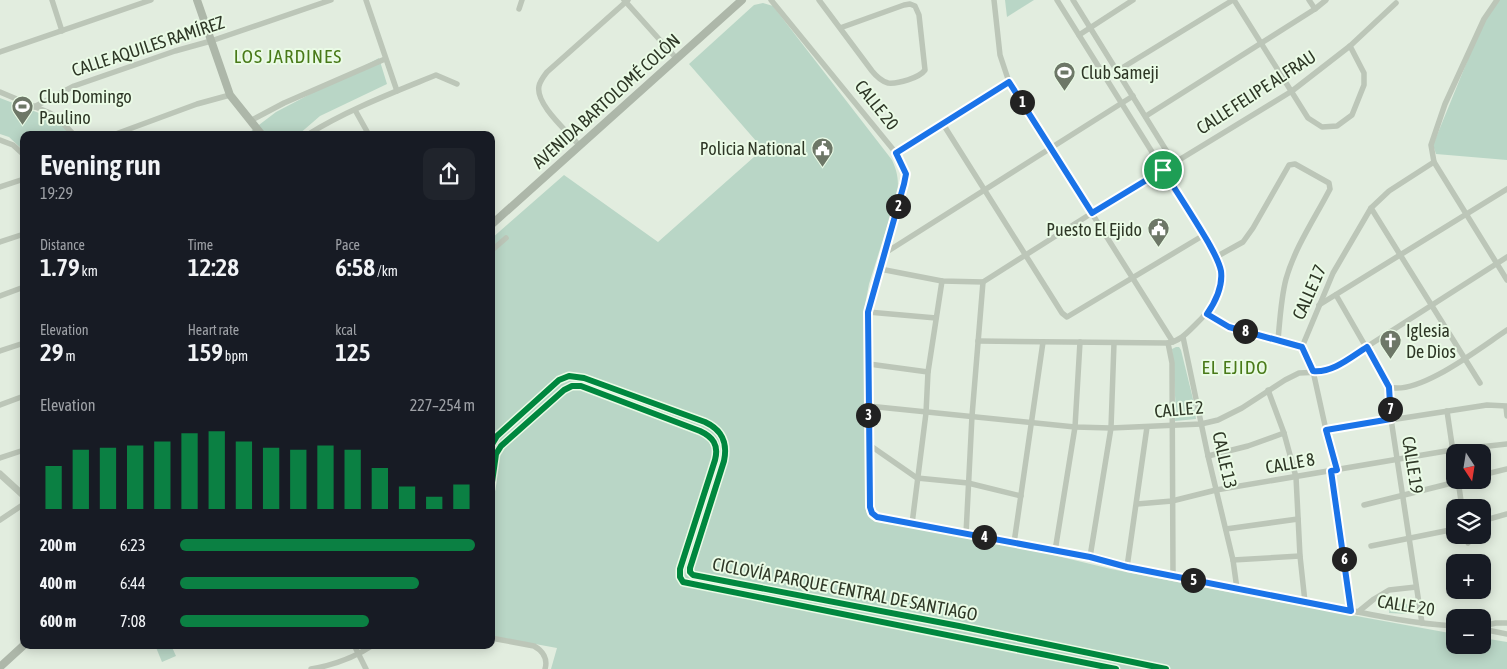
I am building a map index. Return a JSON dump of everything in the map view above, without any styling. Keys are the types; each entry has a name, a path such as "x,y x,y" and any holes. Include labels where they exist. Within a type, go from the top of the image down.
{"main road":[{"path":"196,0 230,95 255,131"},
{"name":"AVENIDA BARTOLOMÉ COLÓN","path":"495,221 742,0"},
{"path":"0,667 20,649"}],"street":[{"path":"52,0 62,31"},
{"path":"0,52 151,0"},
{"name":"CALLE AQUILES RAMÍREZ","path":"34,107 74,86 175,51 211,42 331,0"},
{"path":"366,0 397,91"},
{"path":"519,9 522,0"},
{"name":"CALLE 20","path":"771,0 896,153 906,174 868,312 868,444 870,507 872,513 877,517 1090,557 1127,567 1237,589 1422,623 1446,625"},
{"path":"819,0 872,71 882,80 894,82 916,78 925,70 920,15 914,6 904,5 840,28"},
{"path":"994,0 1000,54 1009,82 1092,213 1170,343 1172,363 1173,575"},
{"path":"978,341 1170,343 1183,338 1207,314 1216,302 1220,287 1221,271 1204,235 1057,0"},
{"path":"1073,0 1174,163"},
{"path":"1079,35 1134,0"},
{"path":"1117,71 1234,0 1308,118 1322,128 1330,128 1344,122 1352,115 1365,79 1350,46"},
{"path":"1310,0 1315,9"},
{"path":"1146,116 1315,9 1326,0"},
{"path":"1497,0 1484,19 1446,104 1431,145 1434,162 1507,280"},
{"path":"579,145 544,106 540,97 539,86 548,72 626,1 676,58"},
{"name":"CALLE FELIPE ALFRAU","path":"983,282 1292,91 1350,46 1396,3"},
{"path":"250,121 284,103 385,59"},
{"path":"314,131 329,122 397,91 436,76 457,84"},
{"path":"896,153 1009,82"},
{"path":"0,92 50,113 70,131"},
{"path":"124,131 197,104 230,95"},
{"path":"885,254 1133,96"},
{"path":"355,110 367,131"},
{"path":"943,124 1024,255 1062,313 1067,317 1204,235"},
{"path":"0,140 13,145 20,151"},
{"name":"CALLE 17","path":"1354,611 1334,471 1326,430 1313,371 1302,347 1333,273 1371,208 1388,191 1434,162"},
{"path":"1216,257 1243,242 1289,165 1295,164 1328,183 1330,189 1293,258 1286,278 1282,297 1278,340"},
{"path":"0,187 20,180"},
{"path":"1319,305 1507,189"},
{"path":"1371,208 1480,383"},
{"path":"0,242 20,235"},
{"path":"495,248 506,238"},
{"name":"CALLE 2","path":"868,406 1075,427 1111,428 1201,424 1218,420 1242,408 1268,390 1299,373 1321,372 1332,369 1507,257"},
{"path":"880,269 942,281 983,282 972,416 966,534"},
{"path":"912,524 926,413 928,372 942,281"},
{"path":"0,296 20,288"},
{"name":"CALLE 19","path":"1336,295 1389,387 1391,419 1422,623"},
{"path":"868,312 936,318"},
{"path":"1207,314 1229,327 1302,347"},
{"path":"1389,387 1397,389 1416,385 1464,359 1507,330"},
{"name":"CALLE 13","path":"1183,338 1208,456 1233,560 1237,589"},
{"path":"1014,543 1043,342"},
{"path":"1055,551 1075,427 1080,342"},
{"path":"1090,557 1111,428 1114,343"},
{"path":"0,351 20,344"},
{"path":"869,364 928,372"},
{"path":"1268,390 1284,433 1296,477 1300,556 1306,602"},
{"path":"0,404 20,397"},
{"path":"1326,430 1486,405 1506,407 1507,416"},
{"path":"1447,411 1451,444"},
{"path":"1127,567 1147,427"},
{"path":"1208,456 1248,446 1284,433"},
{"path":"868,444 917,478 968,483 1020,496"},
{"name":"CALLE 8","path":"1491,446 1507,444"},
{"path":"0,458 20,451"},
{"name":"CALLE 8","path":"1137,504 1172,502 1216,490 1446,451"},
{"path":"1491,473 1507,469"},
{"path":"0,474 20,492"},
{"path":"1364,505 1446,484"},
{"path":"0,520 20,507"},
{"path":"1491,518 1507,514"},
{"path":"1226,529 1298,519"},
{"path":"1371,546 1446,531"},
{"path":"1233,560 1300,556"},
{"path":"1354,611 1389,590 1416,587"},
{"path":"1491,625 1507,623"},
{"path":"1491,630 1507,634"},
{"path":"495,639 534,646 543,653 546,659 545,669"},
{"path":"356,649 366,669"},
{"path":"311,669 337,663 359,655 367,649"}],"green space":[{"path":"1005,0 1034,0 1007,17"},
{"path":"1497,0 1507,0 1507,160 1436,154 1433,145 1484,20"},
{"path":"763,3 773,6 892,160 897,173 897,195 869,284 864,310 866,511 867,515 874,521 995,541 1111,569 1446,632 1446,654 1491,654 1491,639 1507,642 1507,669 551,669 557,648 495,637 495,235 564,175 658,242 763,149 689,64 754,5"},
{"path":"379,58 387,84 320,116 303,131 251,131 276,112"},
{"path":"0,98 65,123 69,131 20,131 20,147 9,137 0,134"},
{"path":"1179,347 1181,350 1196,419 1175,421 1172,349"},
{"path":"1390,603 1407,604 1407,614 1389,613"},
{"path":"157,649 173,649 176,656 162,662"}],"cycle path":[{"name":"CICLOVÍA PARQUE CENTRAL DE SANTIAGO","path":"495,439 559,380 569,376 584,378 705,422 720,433 725,448 724,461 690,568 690,572 693,575 959,626 1166,669"},
{"path":"495,461 496,454 501,446 564,390 572,386 581,386 700,431 714,442 716,450 715,460 680,569 680,577 683,582 1116,669"}],"place":[{"name":"Club Sameji","path":"1065,91"},
{"name":"Club Domingo Paulino","path":"23,125"},
{"name":"Policia National","path":"822,167"},
{"name":"Puesto El Ejido","path":"1158,248"},
{"name":"Iglesia De Dios","path":"1390,359"}],"district":[{"name":"LOS JARDINES","path":"288,56"},
{"name":"EL EJIDO","path":"1235,367"}],"route":[{"path":"1009,82 1092,213 1163,170 1204,235 1221,271 1220,287 1216,302 1207,314 1229,327 1302,347 1313,371 1321,372 1332,369 1367,347 1389,387 1391,419 1326,430 1337,470 1331,471 1351,611 1127,567 1090,557 877,517 870,511 868,312 906,174 896,153 1009,82"}]}
